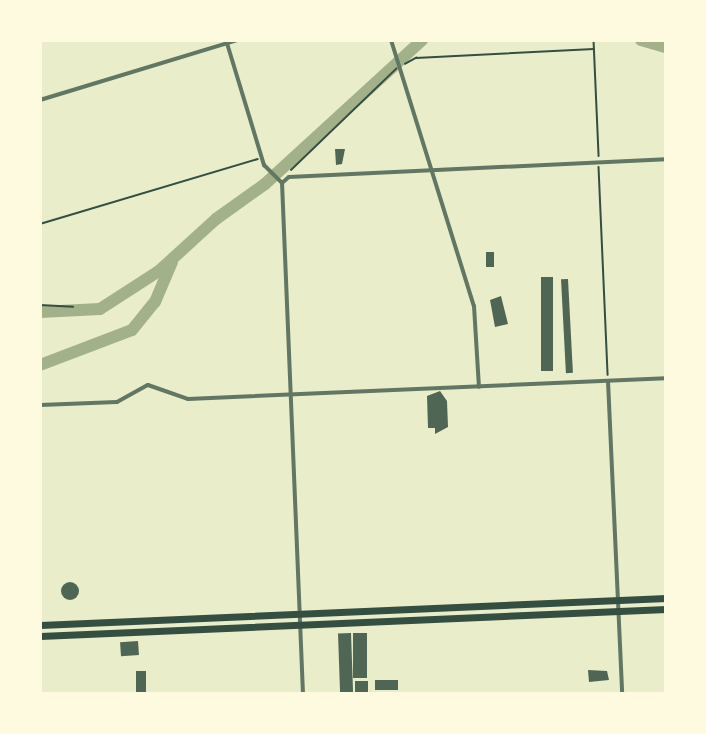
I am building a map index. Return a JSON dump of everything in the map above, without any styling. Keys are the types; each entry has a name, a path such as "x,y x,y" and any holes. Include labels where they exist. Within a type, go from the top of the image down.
{"highway":[{"path":"40,625 666,598"},
{"path":"40,636 666,609"}],"street":[{"path":"40,100 237,40"},
{"path":"391,40 474,306 479,387"},
{"path":"227,42 261,158 268,171 281,181 431,169 666,159"},
{"path":"281,181 303,693"},
{"path":"40,405 117,402 148,385 188,399 666,378"},
{"path":"608,381 622,693"}],"path":[{"path":"594,40 608,381"},
{"path":"281,181 400,66 416,58 594,49"},
{"path":"40,224 261,158"},
{"path":"40,305 73,307"}],"building":[{"path":"335,149 345,149 342,164 336,165"},
{"path":"486,252 494,252 494,267 486,267"},
{"path":"541,277 553,277 553,371 541,371"},
{"path":"561,279 568,279 573,373 566,373"},
{"path":"501,296 508,324 495,327 490,300"},
{"path":"440,391 447,401 448,427 435,434 435,428 428,428 427,396"},
{"path":"70,582 76,585 79,591 76,597 70,600 64,597 61,591 64,585"},
{"path":"338,633 351,633 353,694 340,694"},
{"path":"353,633 367,633 367,678 353,678"},
{"path":"138,641 139,655 121,656 120,642"},
{"path":"588,670 607,671 609,680 589,682"},
{"path":"136,671 146,671 146,692 136,692"},
{"path":"375,680 398,680 398,690 375,690"},
{"path":"355,681 368,681 368,694 355,694"}],"waterway":[{"path":"40,312 100,309 159,271 216,219 265,184 422,40"},
{"path":"641,40 666,47"},
{"path":"40,365 132,330 155,302 172,262"}]}
